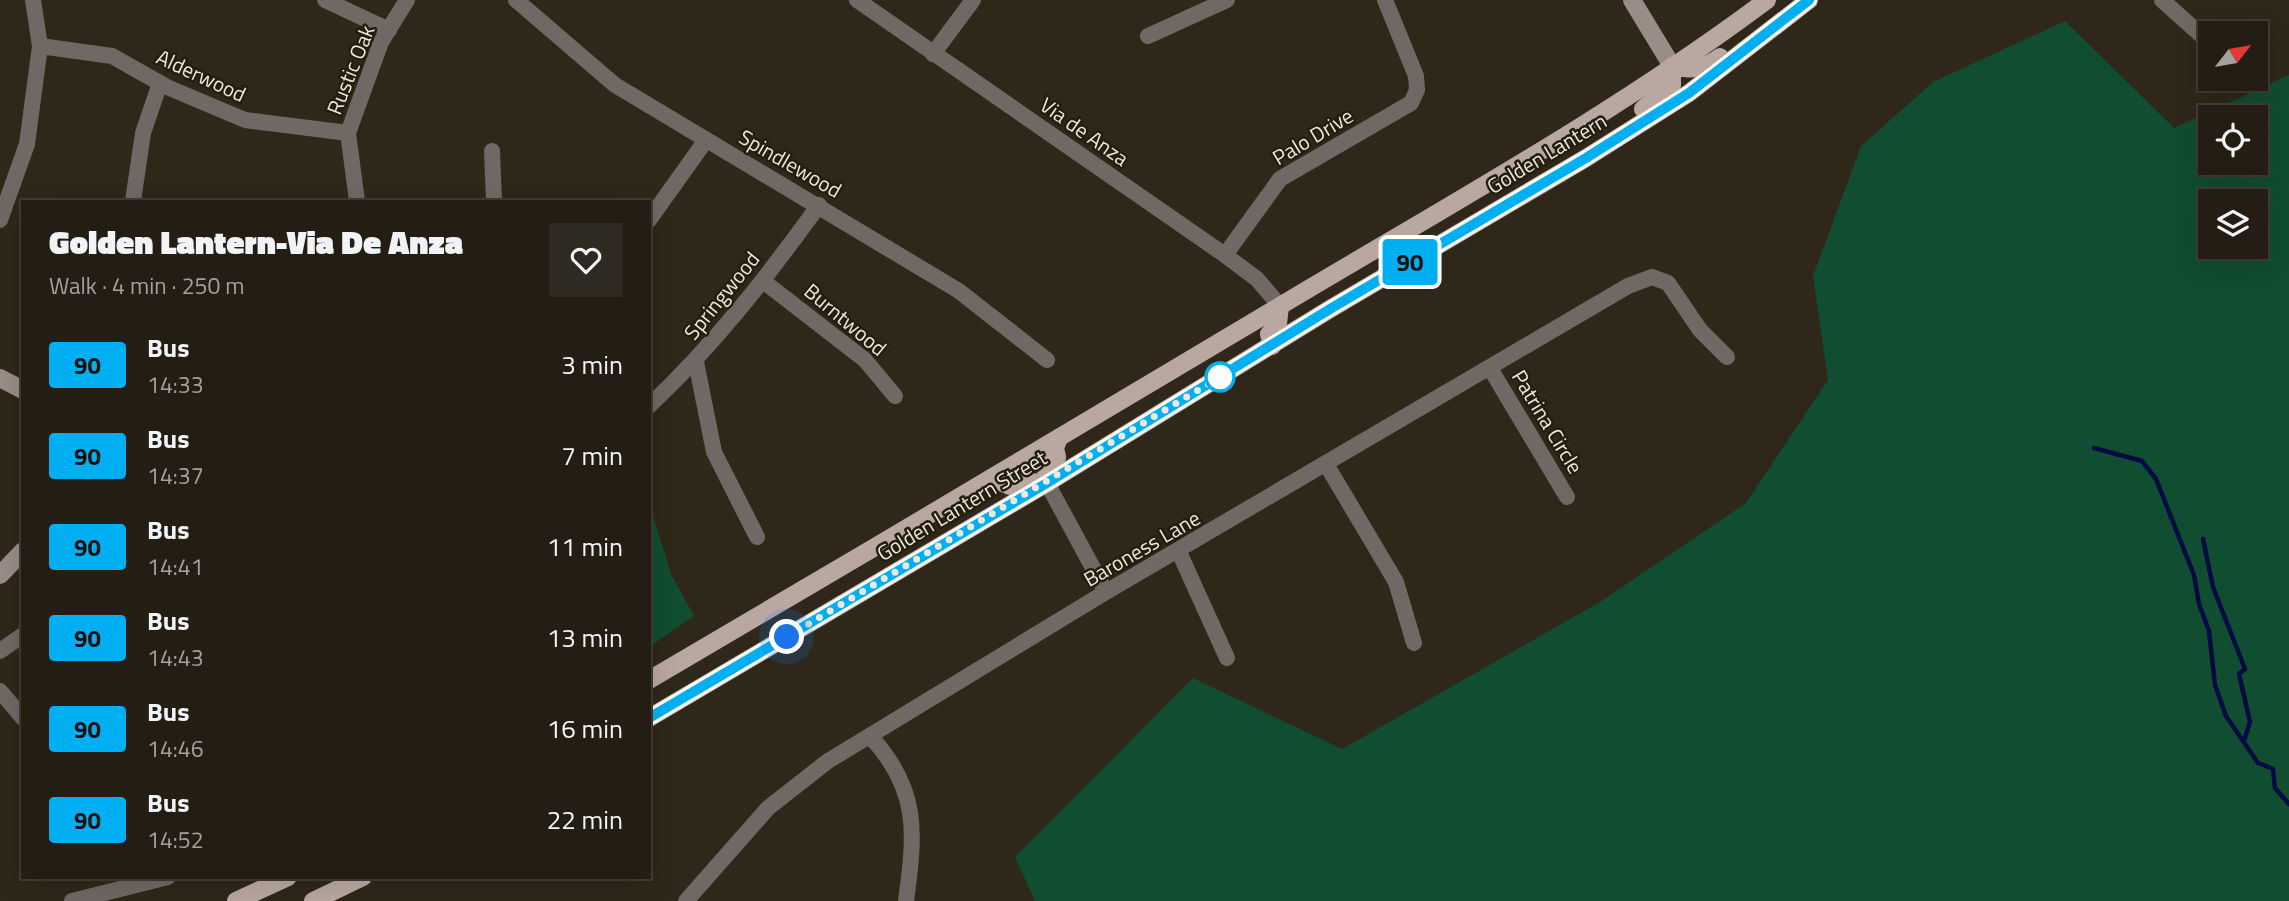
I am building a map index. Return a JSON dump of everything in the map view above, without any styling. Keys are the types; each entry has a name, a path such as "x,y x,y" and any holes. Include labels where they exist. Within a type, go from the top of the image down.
{"main road":[{"name":"Golden Lantern","path":"1280,306 1556,142 1767,0"},
{"name":"Golden Lantern","path":"1297,331 1586,158 1689,93 1809,0"},
{"path":"1586,158 1592,144 1608,130 1658,100 1672,85 1672,66 1689,70 1703,68 1773,21 1788,16"},
{"path":"1272,346 1269,334 1278,323 1280,306 1316,301 1325,303 1330,309"},
{"name":"Golden Lantern Street","path":"651,679 1280,306"},
{"name":"Golden Lantern Street","path":"651,717 1047,483 1297,331"},
{"path":"991,478 1010,486 1027,482 1047,483 1046,466 1056,457 1059,438"},
{"path":"236,901 284,879"},
{"path":"313,901 359,879"}],"street":[{"path":"0,220 27,144 40,46 33,0"},
{"path":"326,0 388,30"},
{"name":"Rustic Oak","path":"357,200 348,133 380,42 407,0"},
{"name":"Spindlewood","path":"516,0 615,85 959,291 1047,360"},
{"name":"Via de Anza","path":"857,0 1225,255 1257,279 1280,306"},
{"path":"933,54 973,0"},
{"path":"1149,36 1227,0"},
{"name":"Palo Drive","path":"1225,255 1280,179 1411,103 1417,90 1416,76 1385,0"},
{"path":"1632,0 1672,66"},
{"path":"2162,0 2198,32"},
{"name":"Alderwood","path":"40,46 112,56 160,83 245,120 348,133"},
{"path":"133,200 143,133 160,83"},
{"path":"651,217 706,140"},
{"path":"492,151 494,200"},
{"name":"Springwood","path":"651,404 696,362 763,281 819,205"},
{"name":"Baroness Lane","path":"686,901 778,798 870,736 1106,592 1179,552 1607,297 1651,277 1668,283 1700,330 1727,357"},
{"name":"Burntwood","path":"763,281 866,359 895,396"},
{"path":"696,362 714,452 757,537"},
{"name":"Patrina Circle","path":"1490,368 1567,498"},
{"path":"0,378 21,389"},
{"path":"1326,464 1396,582 1413,643"},
{"path":"1047,483 1106,592"},
{"path":"1179,552 1227,658"},
{"path":"0,575 21,553"},
{"path":"0,651 21,636"},
{"path":"0,691 21,716"},
{"path":"870,736 891,758 910,809 914,841 906,901"},
{"path":"72,901 161,879"}],"green space":[{"path":"2065,21 2174,128 2198,117 2198,175 2268,175 2268,105 2224,105 2254,91 2268,91 2268,85 2289,75 2289,901 1035,901 1015,857 1193,678 1342,749 1600,602 1746,503 1828,380 1813,276 1861,146 1933,82"},
{"path":"651,509 671,574 694,616 651,646"}],"waterway":[{"path":"2094,448 2142,461 2156,479 2194,575 2199,604 2209,631 2215,685 2226,716 2258,763 2273,769 2275,788 2289,804"},
{"path":"2203,539 2213,587 2245,669 2239,674 2250,722 2244,741"}],"bus line":[{"name":"90","path":"651,717 1047,483 1330,309 1586,158 1689,93 1809,0"}],"route":[{"path":"787,637 1230,371 1220,377"}]}
